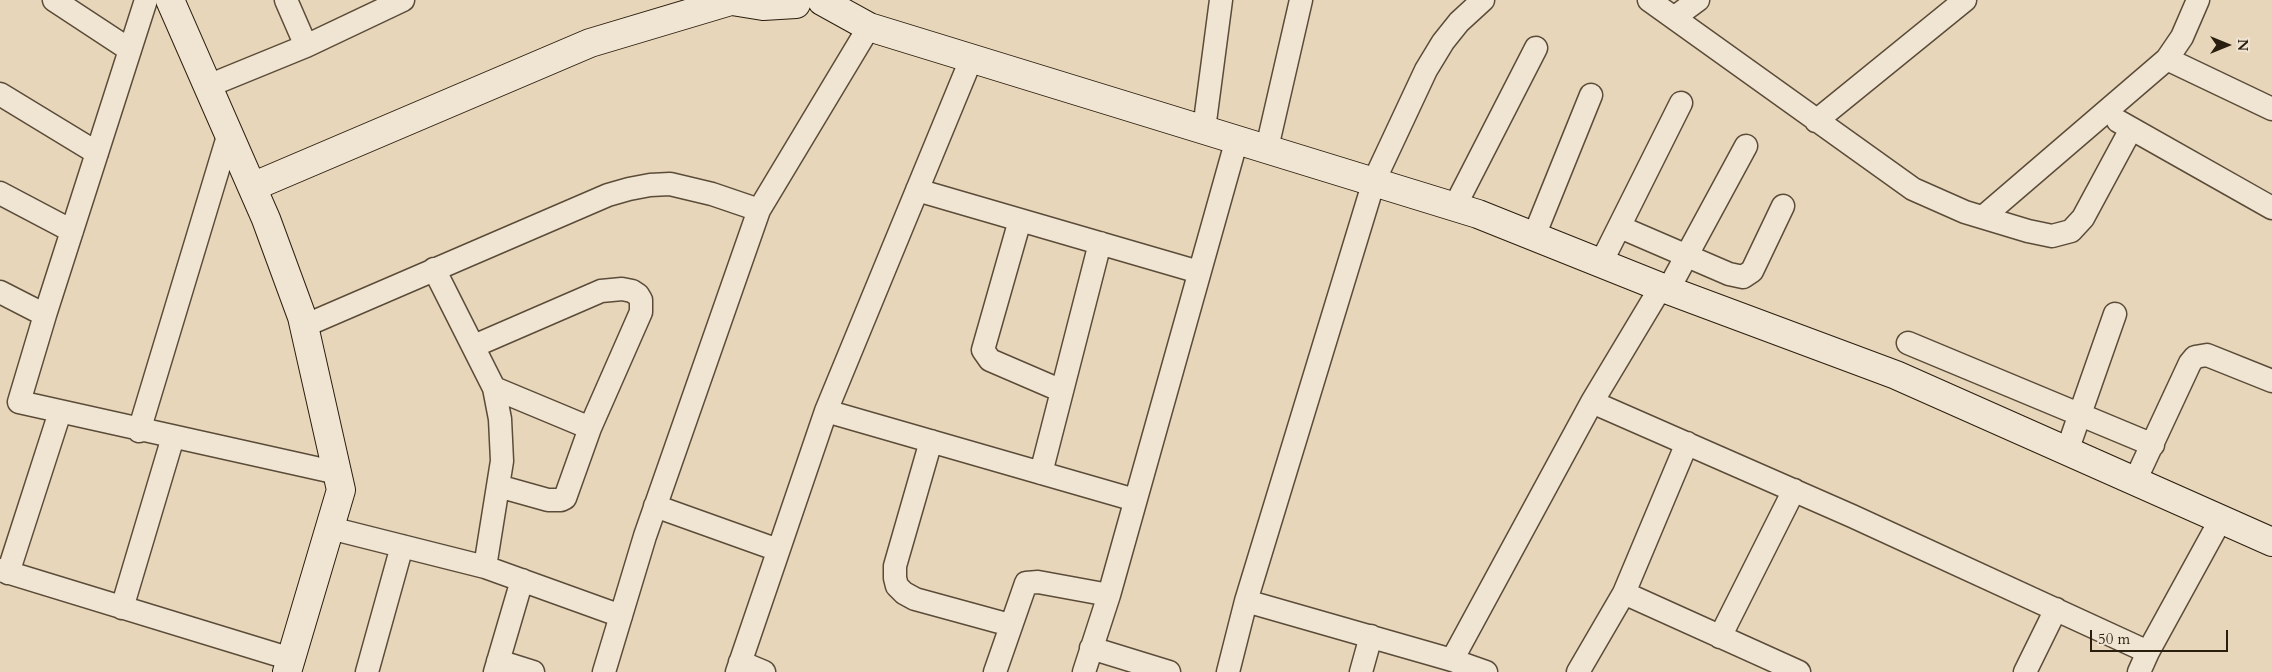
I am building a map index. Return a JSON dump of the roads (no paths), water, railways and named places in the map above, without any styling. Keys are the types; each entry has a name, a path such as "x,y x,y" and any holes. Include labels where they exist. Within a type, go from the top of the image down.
{"street":[{"path":"54,0 130,50"},
{"path":"146,0 45,315 9,400 139,431 338,473"},
{"path":"60,412 4,572 122,608 289,665 341,490 338,473 304,326 266,219 170,0"},
{"path":"286,0 306,46"},
{"path":"208,86 306,46 403,0"},
{"path":"252,187 590,43 733,0 763,6 808,1 869,27 1455,206 1665,289 1896,375 2272,542"},
{"path":"1204,129 1221,0"},
{"path":"1267,148 1301,0"},
{"path":"1228,672 1246,601 1374,181 1426,70 1443,42 1483,0"},
{"path":"1649,0 1913,189 1965,212 2052,236 2071,230 2083,218 2131,129"},
{"path":"1674,17 1698,0"},
{"path":"1816,121 1965,0"},
{"path":"1983,217 2167,59 2182,36 2198,0"},
{"path":"604,672 655,506 759,210 869,27"},
{"path":"1455,206 1536,48"},
{"path":"764,672 738,667 826,411 972,58"},
{"path":"2167,59 2272,109"},
{"path":"0,94 97,153"},
{"path":"1534,236 1591,95"},
{"path":"1601,263 1681,103"},
{"path":"2104,114 2272,208"},
{"path":"139,431 229,133"},
{"path":"1084,672 1109,595 1236,139"},
{"path":"1452,660 1592,402 1687,256 1746,146"},
{"path":"304,326 608,196 650,185 670,184 688,188 759,210"},
{"path":"917,190 1200,272"},
{"path":"0,192 72,231"},
{"path":"1620,227 1737,277 1747,276 1752,271 1783,206"},
{"path":"1020,220 983,350 990,360 1062,391"},
{"path":"1041,473 1100,243"},
{"path":"434,269 494,388 500,419 502,443 498,486 485,568"},
{"path":"474,346 601,292 622,289 638,294 641,300 642,312 590,428 565,498 561,500 548,500 498,486"},
{"path":"0,292 45,315"},
{"path":"2067,451 2115,314"},
{"path":"1908,343 2153,445"},
{"path":"2135,481 2194,357 2207,355 2272,381"},
{"path":"494,388 590,428"},
{"path":"1592,402 1794,490 2148,652"},
{"path":"826,411 1135,500"},
{"path":"122,608 172,437"},
{"path":"931,441 895,566 894,578 897,586 904,593 916,599 1010,625"},
{"path":"1578,672 1624,593 1687,443"},
{"path":"1720,637 1794,490"},
{"path":"655,506 778,550"},
{"path":"2139,672 2148,652 2221,519"},
{"path":"330,528 485,568 621,616"},
{"path":"367,672 402,546"},
{"path":"522,580 497,666 533,672"},
{"path":"995,672 1023,588 1026,584 1031,582 1109,595"},
{"path":"1624,593 1799,672"},
{"path":"1246,601 1371,636 1486,672"},
{"path":"2024,672 2056,609"},
{"path":"1361,672 1371,636"},
{"path":"1091,648 1168,672"}]}
